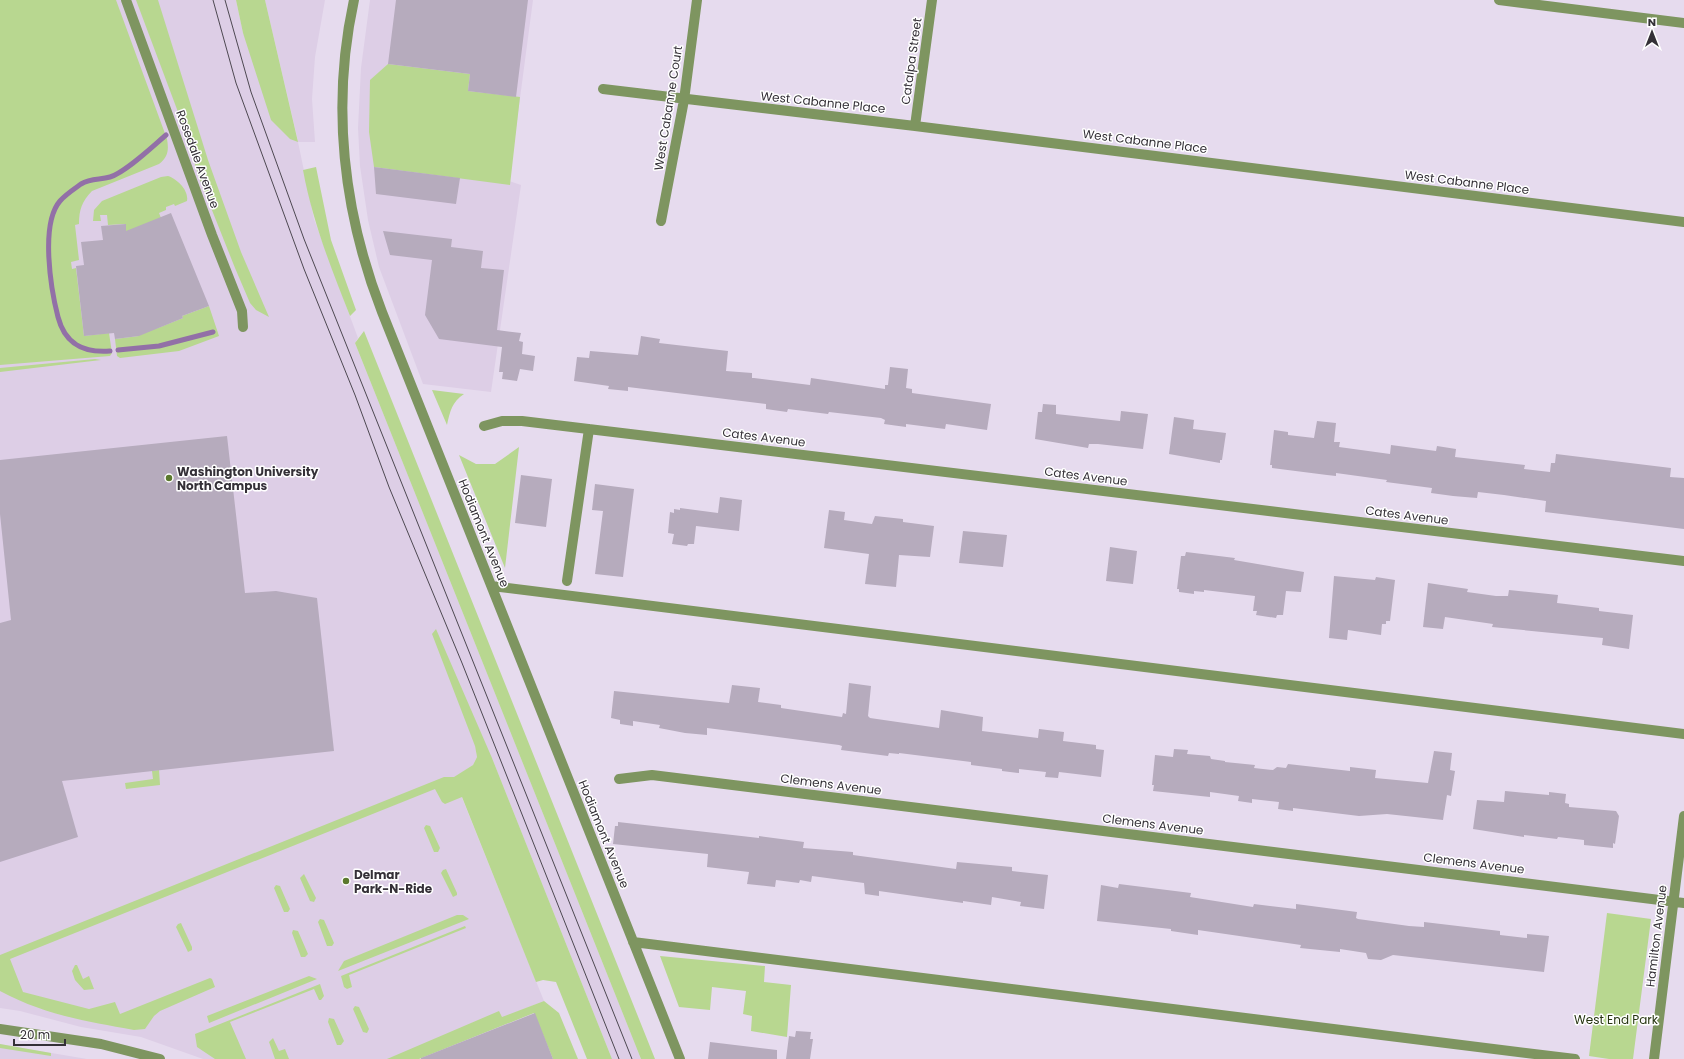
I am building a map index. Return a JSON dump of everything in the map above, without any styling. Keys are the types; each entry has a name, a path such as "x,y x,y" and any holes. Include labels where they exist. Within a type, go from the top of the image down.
{"street":[{"name":"Rosedale Avenue","path":"126,0 212,235 242,311 243,327"},
{"name":"Hodiamont Avenue","path":"354,0 344,62 342,116 344,154 354,221 366,266 380,307 680,1059"},
{"name":"West Cabanne Court","path":"661,221 684,100 697,0"},
{"name":"Catalpa Street","path":"915,126 932,0"},
{"path":"1499,0 1684,23"},
{"name":"West Cabanne Place","path":"603,89 684,100 915,126 1684,222"},
{"name":"Cates Avenue","path":"484,426 502,421 522,421 1684,561"},
{"path":"567,581 589,429"},
{"path":"492,586 1684,734"},
{"name":"Clemens Avenue","path":"618,779 652,775 1684,903"},
{"name":"Hamilton Avenue","path":"1654,1059 1684,816"},
{"path":"634,942 1575,1059"},
{"path":"0,1029 101,1044 160,1059"}],"shaded area":[{"name":"Washington University North Campus","path":"0,0 236,0 243,33 298,141 265,0 325,0 315,57 312,99 315,142 298,142 314,219 358,338 355,343 641,1059 612,1059 492,758 475,745 477,757 473,765 454,778 544,1001 401,1059 203,1059 141,1037 81,1027 20,1011 0,1008"},
{"path":"370,0 533,0 509,181 521,185 491,392 423,384 379,267 368,220 360,166 358,128 361,68"},
{"path":"0,1044 16,1047 87,1059 0,1059"}],"green space":[{"path":"0,0 116,0 167,139 167,153 159,164 92,191 82,206 79,224 75,225 79,260 71,262 72,269 76,268 84,336 109,333 112,353 110,356 0,365"},
{"path":"136,0 158,0 208,160 241,252 269,317 256,310 250,303 235,268 200,180 181,120"},
{"path":"236,0 265,0 298,142 290,139 271,120 243,33"},
{"path":"388,64 470,74 468,91 520,97 510,185 374,167 369,132 370,80"},
{"path":"316,167 331,240 356,310 350,316 311,207 303,170"},
{"path":"168,176 182,186 186,193 187,201 175,206 174,204 166,207 166,210 159,213 161,218 129,250 125,224 108,225 107,215 100,215 101,221 93,221 94,210 102,201 161,177"},
{"path":"209,306 219,336 179,351 120,358 117,356 115,339 139,336 139,332 158,328 183,318 182,316"},
{"path":"364,331 655,1059 641,1059 355,343"},
{"path":"95,359 101,360 0,372 0,368"},
{"path":"432,390 464,394 452,407 447,425"},
{"path":"519,447 505,568 459,455 476,464 495,464"},
{"path":"436,629 492,758 612,1059 587,1059 556,982 543,980 536,982 462,797 445,804 442,802 435,789 10,959 23,992 89,1009 115,1002 120,1014 210,978 212,979 215,987 160,1011 154,1016 145,1029 134,1030 49,1012 0,991 0,955 444,777 454,777 473,765 477,757 475,746 432,634"},
{"path":"159,770 160,785 126,789 125,783 153,779 152,771"},
{"path":"426,825 430,826 440,848 438,852 434,852 424,828"},
{"path":"446,869 457,893 457,895 453,897 441,873"},
{"path":"304,874 316,898 314,902 310,901 300,878"},
{"path":"276,885 280,886 290,909 288,912 284,912 274,888"},
{"name":"West End Park","path":"1607,913 1651,919 1633,1059 1609,1059 1589,1056"},
{"path":"457,915 463,915 469,919 338,971 344,961"},
{"path":"320,919 324,920 334,943 332,946 327,946 318,922"},
{"path":"181,923 192,947 192,950 188,952 176,927"},
{"path":"465,926 466,928 349,975 352,987 347,989 344,987 341,976"},
{"path":"293,930 298,931 308,954 305,957 301,957 292,933"},
{"path":"660,956 765,966 764,982 791,985 787,1037 751,1031 752,1016 743,1014 746,991 712,987 710,1010 679,1007"},
{"path":"75,965 77,965 83,979 89,976 94,989 84,990 75,980 72,971"},
{"path":"309,976 317,979 209,1023 207,1016"},
{"path":"320,984 324,996 321,1000 319,1000 314,989 230,1022 246,1059 215,1059 197,1047 195,1034"},
{"path":"544,1001 559,1013 578,1059 553,1059 534,1013 419,1059 387,1059 499,1011 502,1017"},
{"path":"355,1006 359,1007 369,1029 367,1033 363,1032 353,1009"},
{"path":"329,1018 334,1019 344,1041 341,1045 337,1045 328,1022"},
{"path":"273,1038 279,1051 285,1049 289,1059 275,1059 269,1042"},
{"path":"0,1044 51,1053 51,1056 0,1048"}],"building":[{"path":"396,0 528,0 516,97 468,91 470,74 388,64"},
{"path":"374,167 460,178 456,204 376,194"},
{"path":"171,213 209,306 182,316 183,318 139,336 115,339 114,333 84,336 76,266 84,265 81,242 103,240 101,226 126,224 126,231"},
{"path":"383,231 452,239 451,247 483,251 481,268 504,270 497,330 521,333 519,341 523,342 522,354 535,356 533,371 520,369 517,381 502,379 503,372 499,372 502,347 439,339 425,315 432,260 390,255"},
{"path":"641,336 660,339 659,343 728,351 726,371 752,373 752,378 810,385 811,378 885,389 885,385 888,385 890,367 908,369 906,388 912,389 912,393 991,404 987,430 946,424 945,429 906,424 906,427 884,424 885,420 881,418 788,409 787,412 766,409 766,404 628,387 628,391 608,389 609,386 574,381 577,357 589,358 590,351 638,355"},
{"path":"1043,404 1056,405 1056,414 1120,421 1121,411 1148,414 1143,449 1098,444 1089,444 1088,448 1035,439 1038,412 1042,412"},
{"path":"1174,417 1194,420 1193,429 1226,433 1222,460 1220,460 1220,463 1169,454"},
{"path":"1317,421 1336,423 1334,442 1340,442 1339,447 1390,454 1391,445 1436,451 1437,446 1456,449 1455,457 1525,465 1524,469 1550,472 1551,463 1555,463 1556,454 1671,468 1670,477 1684,478 1684,529 1545,512 1546,501 1478,492 1477,498 1453,496 1431,493 1432,488 1386,482 1387,480 1336,473 1336,476 1272,468 1272,465 1270,465 1274,430 1288,432 1288,435 1314,438"},
{"name":"Washington University North Campus","path":"227,436 245,593 276,591 317,598 334,751 62,781 78,837 0,862 0,623 11,620 0,514 0,460"},
{"path":"521,475 552,479 546,527 515,523"},
{"path":"595,484 634,489 623,577 595,574 603,511 592,510"},
{"path":"720,497 742,500 739,531 696,526 694,544 688,544 687,546 672,544 674,534 668,533 670,512 674,513 674,509 680,510 680,508 718,513"},
{"path":"829,510 845,512 844,520 872,524 875,516 903,519 903,522 934,526 930,557 899,555 896,587 865,584 869,554 824,548"},
{"path":"963,531 1007,535 1003,567 959,563"},
{"path":"1110,547 1137,551 1133,584 1106,581"},
{"path":"1186,552 1235,558 1234,560 1304,572 1301,592 1286,591 1283,615 1277,615 1276,618 1256,615 1257,611 1253,611 1255,596 1204,590 1204,592 1194,591 1194,594 1179,592 1179,589 1177,589 1181,556 1185,556"},
{"path":"1334,576 1375,580 1376,577 1395,580 1390,621 1386,621 1386,624 1382,624 1381,635 1348,630 1347,640 1329,638"},
{"path":"1428,583 1468,589 1467,592 1496,596 1508,596 1509,590 1558,595 1557,603 1599,608 1599,611 1633,615 1629,649 1602,645 1603,638 1492,627 1493,624 1445,617 1443,629 1423,627"},
{"path":"849,683 871,686 868,716 870,718 939,728 941,710 983,717 982,731 1038,738 1039,729 1064,732 1063,741 1096,745 1096,749 1104,750 1101,777 1059,772 1058,778 1045,777 1046,772 1019,769 1019,773 1002,771 1002,769 971,765 971,762 899,753 889,753 888,756 841,750 842,746 839,745 707,728 707,735 685,733 659,728 660,725 633,721 633,726 620,724 620,720 611,718 614,691 729,703 732,685 760,688 758,702 781,705 781,708 842,717 843,713 846,714"},
{"path":"1174,749 1188,750 1187,754 1210,756 1211,759 1225,762 1255,765 1254,768 1273,770 1277,767 1286,768 1288,764 1350,771 1350,767 1376,770 1375,778 1428,783 1434,751 1452,753 1450,770 1455,771 1451,796 1447,795 1443,820 1387,814 1359,816 1293,808 1293,811 1278,809 1279,802 1252,799 1252,803 1238,801 1239,796 1210,792 1210,797 1153,791 1154,785 1152,785 1155,755 1173,757"},
{"path":"1505,791 1549,795 1549,792 1566,794 1565,803 1569,804 1569,807 1616,811 1619,816 1615,844 1613,843 1613,848 1584,845 1584,840 1558,837 1557,839 1524,835 1524,837 1473,829 1477,800 1504,802"},
{"path":"618,822 804,842 803,848 853,852 853,855 956,869 957,862 1012,867 1012,871 1048,875 1044,909 1020,906 1021,902 992,897 991,905 963,901 963,903 879,891 879,896 865,894 864,883 812,876 811,882 800,880 799,883 776,880 775,887 747,884 749,872 707,867 708,854 613,844 615,826 618,826"},
{"path":"1119,884 1191,893 1190,897 1253,907 1254,904 1296,909 1296,904 1357,912 1356,918 1358,919 1409,926 1424,927 1424,922 1500,931 1500,935 1527,938 1527,934 1549,936 1544,972 1393,955 1381,960 1368,959 1366,953 1340,949 1340,952 1300,948 1301,945 1198,930 1198,935 1171,931 1171,929 1097,921 1101,885 1118,888"},
{"path":"535,1013 553,1059 421,1059 421,1058"},
{"path":"796,1031 811,1032 810,1039 813,1039 810,1059 786,1059 789,1036 795,1037"},
{"path":"710,1042 777,1050 777,1059 708,1059"}],"waterway":[{"path":"110,351 91,350 76,345 65,334 61,326 55,305 50,274 50,225 54,211 60,201 70,192 85,182 110,177 124,170 166,135"},
{"path":"118,350 159,346 213,332"}],"tram line":[{"path":"213,0 236,83 304,269 355,395 389,487 462,663 619,1059"},
{"path":"225,0 251,92 304,239 632,1059"}],"place":[{"name":"Washington University North Campus","path":"169,478"},
{"name":"Delmar Park-N-Ride","path":"346,881"}]}
